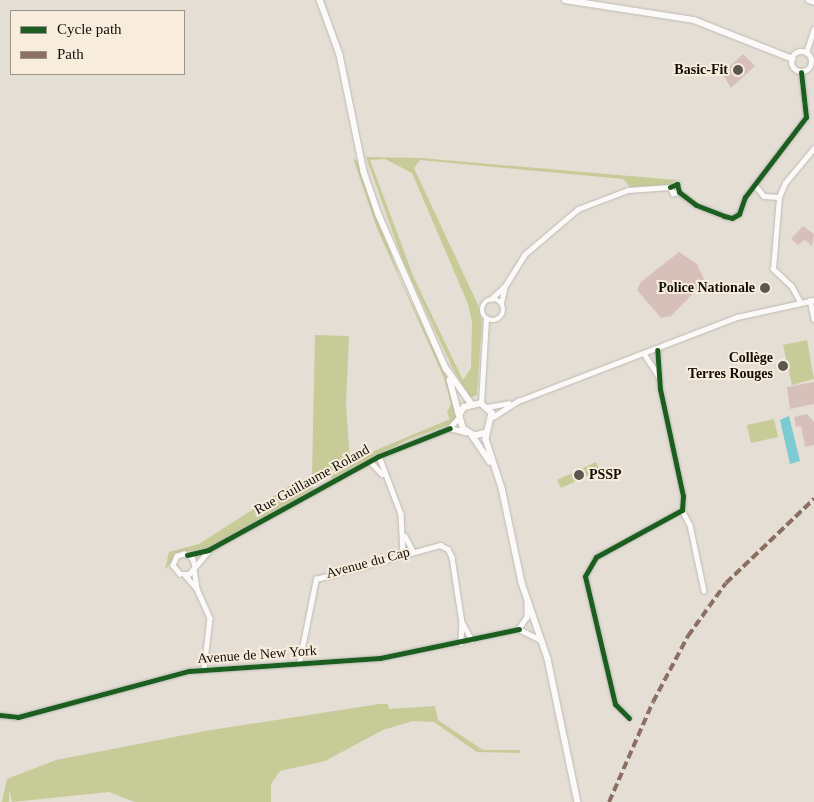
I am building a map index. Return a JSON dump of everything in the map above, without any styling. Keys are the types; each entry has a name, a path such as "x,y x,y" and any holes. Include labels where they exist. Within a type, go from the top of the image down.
{"main road":[{"path":"320,0 325,24 340,55 370,192 446,368 465,432 472,435 495,470"},
{"path":"565,0 705,23 793,59"},
{"path":"575,0 586,4"},
{"path":"799,53 806,53 812,65 801,72 794,67 793,59 799,53"},
{"path":"446,368 471,403"},
{"path":"459,417 471,403 480,403 487,407 493,417 487,432 495,470 526,595 544,644 578,802"},
{"path":"472,435 487,432"}],"street":[{"path":"808,0 814,2"},
{"path":"806,53 814,29"},
{"path":"480,403 488,332 482,309 505,286 530,249 578,209 618,193 670,187 673,193 679,192 696,205 732,218 739,214 755,185 806,117 801,72"},
{"path":"800,302 791,286 773,269 779,197 785,183 814,148"},
{"path":"755,185 764,196 779,197"},
{"path":"488,332 496,320 504,313 501,302 505,286"},
{"path":"491,299 501,302"},
{"path":"487,407 518,401 657,350 737,317 812,300 814,319"},
{"path":"486,319 496,320"},
{"path":"657,350 659,376 684,496 682,510 690,525 704,591"},
{"path":"645,354 659,376"},
{"path":"493,417 518,401"},
{"path":"459,417 450,428 465,432"},
{"name":"Rue Guillaume Roland","path":"187,555 208,550 379,456 450,428"},
{"path":"379,456 383,475"},
{"path":"370,461 383,475 397,502 404,535 403,554"},
{"path":"629,718 615,704 586,569 596,557 682,510"},
{"path":"404,535 413,551"},
{"name":"Avenue du Cap","path":"299,663 316,579 413,551 446,547 452,557 462,622"},
{"name":"Rue Guillaume Roland","path":"194,567 208,550"},
{"path":"197,589 194,567 187,555 177,556 173,564 177,573 186,575 197,589 210,618 204,669"},
{"path":"186,575 194,567"},
{"path":"526,595 527,617 519,629 544,644"},
{"path":"462,622 472,640"},
{"path":"461,643 462,622"},
{"name":"Avenue de New York","path":"0,715 18,716 204,669 380,658 461,643 519,629"}],"green space":[{"path":"366,157 421,158 676,180 668,185 630,187 623,179 420,160 414,168 478,305 482,322 477,395 470,398 452,367 403,261","holes":["385,159 412,173 468,304 472,322 471,368 463,380 414,278 370,160"]},
{"path":"353,158 358,162 401,281 447,377 458,410 457,417 449,425 409,439 333,479 322,472 313,477 313,489 206,549 179,552 165,570 169,552 199,544 291,485 312,476 315,335 349,336 346,405 350,461 450,419 447,413 451,404 444,378 376,226"},
{"path":"807,340 814,379 792,385 783,345"},
{"path":"774,419 778,437 751,443 747,425"},
{"name":"PSSP","path":"596,462 600,470 561,488 557,480"},
{"path":"388,704 389,709 435,706 438,720 483,750 520,750 520,753 477,752 434,722 413,721 383,730 325,761 280,771 271,784 271,802 135,802 109,792 12,802 9,789 9,802 2,802 7,779 56,760 205,731"}],"water":[{"path":"789,416 800,461 790,464 780,420"}],"building":[{"name":"Basic-Fit","path":"743,54 755,66 731,88 722,73"},
{"path":"803,226 814,234 812,246 805,240 798,245 791,239"},
{"path":"679,252 697,264 705,281 671,316 661,318 637,290 641,282"},
{"path":"814,382 814,404 790,409 787,387"},
{"path":"807,414 814,422 814,445 805,447 801,426 796,427 794,417"}],"marked path":[{"path":"609,802 653,702 688,636 726,583 814,499"}],"cycle path":[{"path":"670,187 677,184 679,192 696,205 724,216 732,218 739,214 745,197 806,117 801,72"},
{"path":"629,718 615,704 585,576 596,557 682,510 683,496 660,389 657,350"},
{"path":"187,555 208,550 379,456 450,428"},
{"path":"0,715 18,717 189,671 380,658 519,629"}],"place":[{"name":"Basic-Fit","path":"738,70"},
{"name":"Police Nationale","path":"765,288"},
{"name":"Collège Terres Rouges","path":"783,366"},
{"name":"PSSP","path":"579,475"}]}
